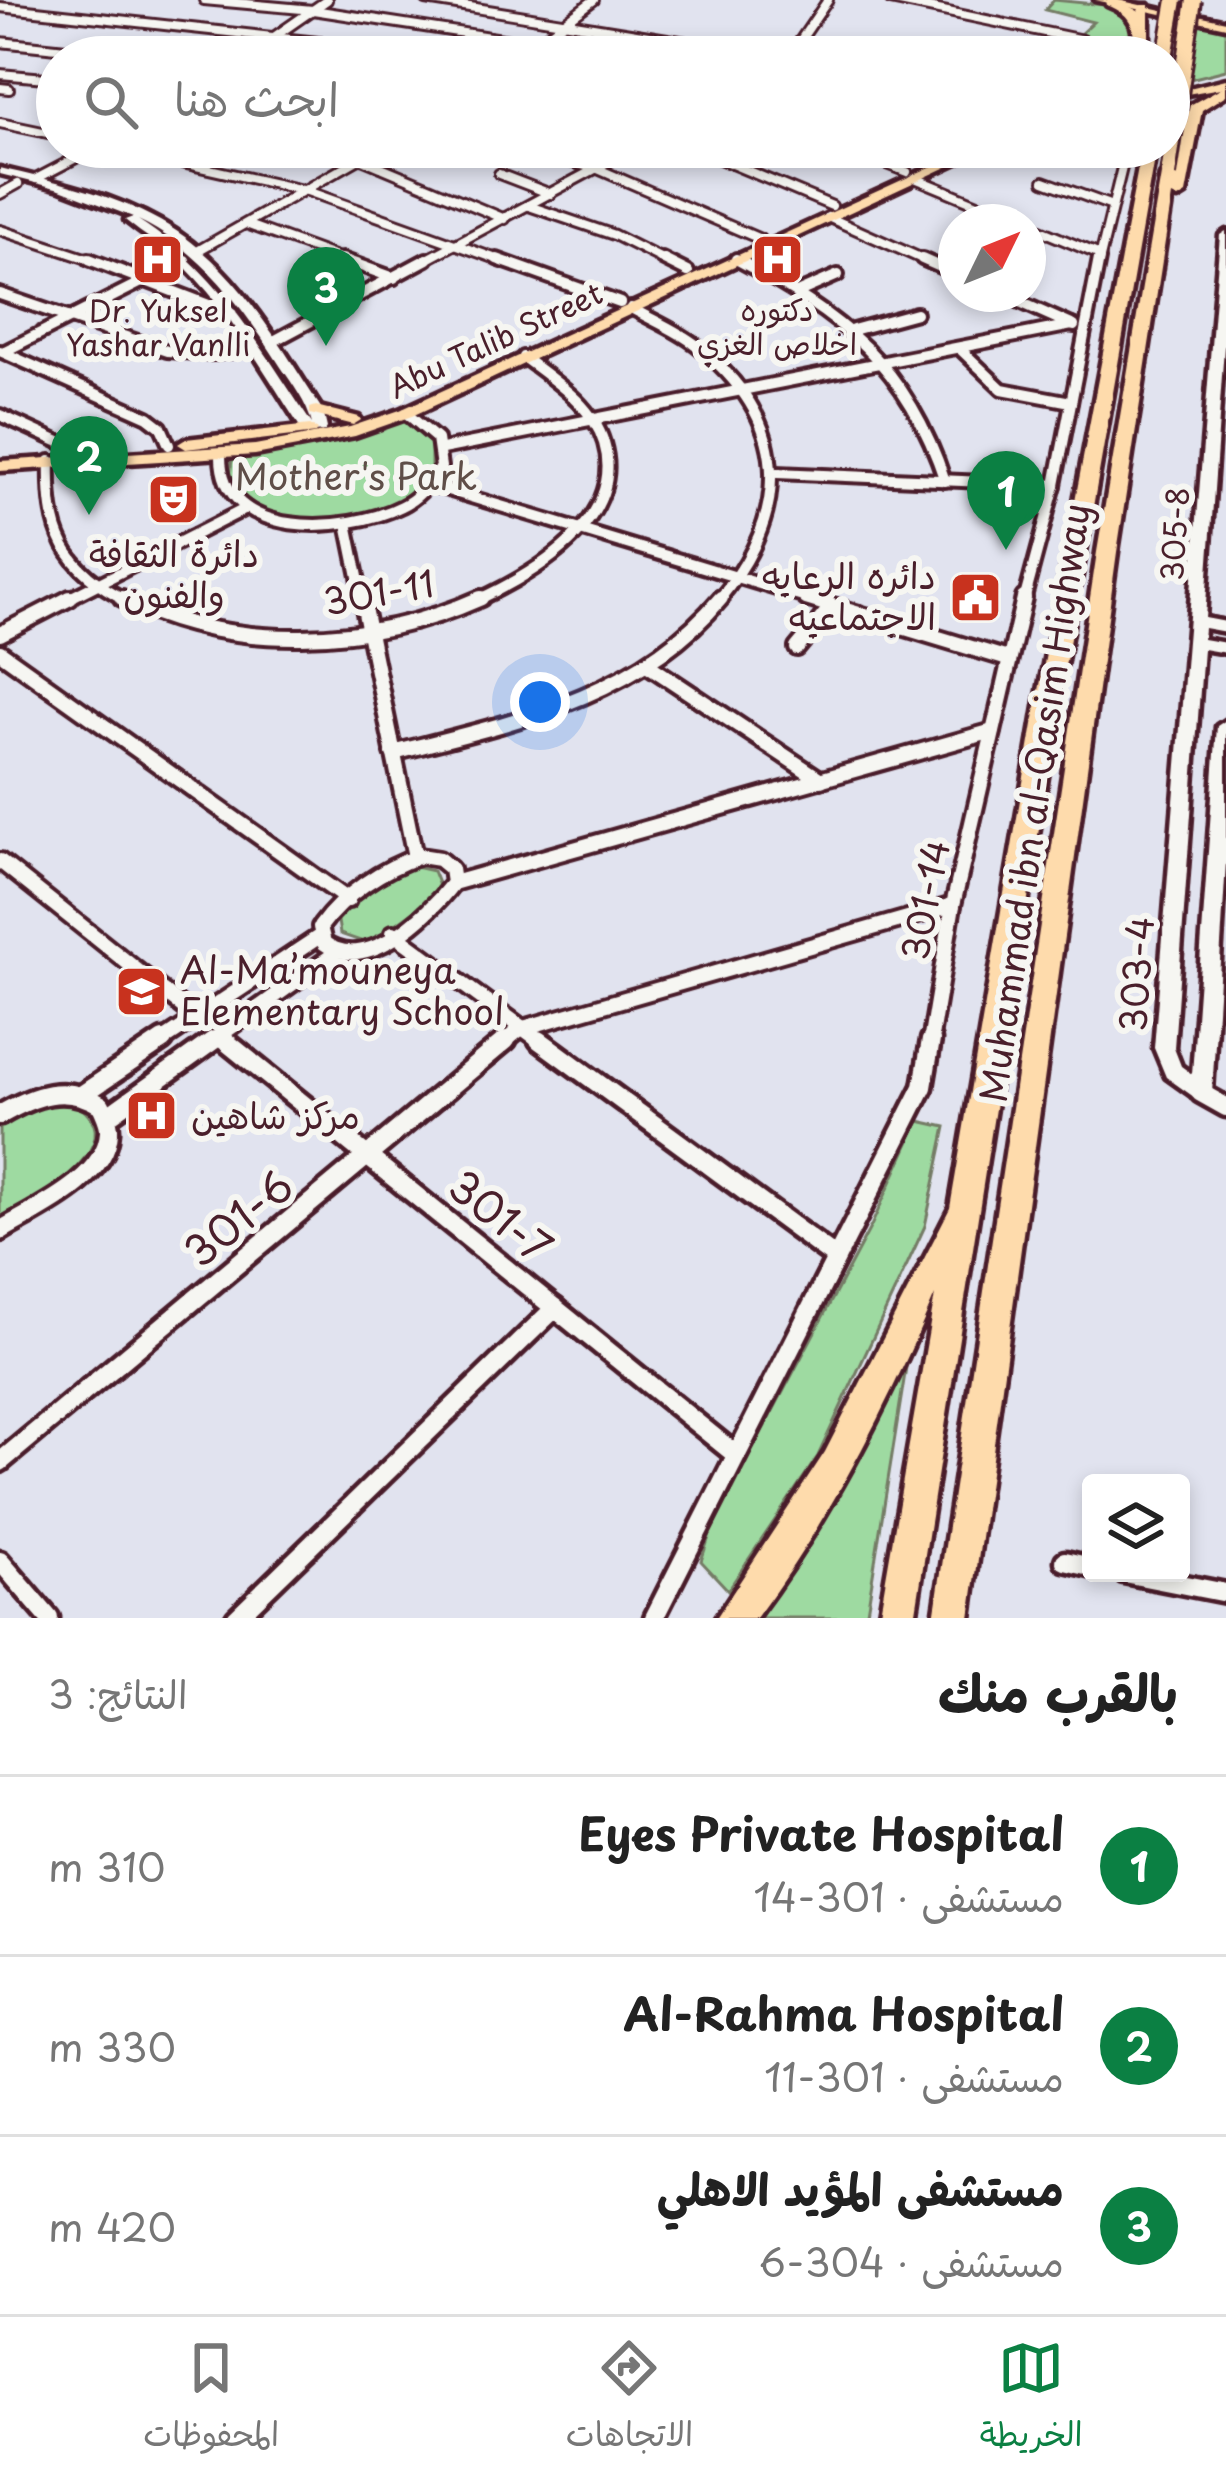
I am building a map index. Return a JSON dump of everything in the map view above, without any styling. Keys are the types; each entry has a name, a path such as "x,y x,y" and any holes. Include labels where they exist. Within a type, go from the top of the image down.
{"highway":[{"path":"1106,1 1130,10 1158,5"},
{"path":"1148,36 1158,5"},
{"path":"1158,5 1162,36"},
{"path":"1190,126 1200,103 1226,83"},
{"name":"Muhammad ibn al-Qasim Highway","path":"897,1618 1048,701 1142,168"},
{"name":"Muhammad ibn al-Qasim Highway","path":"952,1618 1107,552 1150,298 1143,168"},
{"path":"1150,298 1167,268 1183,168"},
{"path":"734,1618 835,1467 889,1363 936,1251 966,1209"}],"main road":[{"path":"1197,9 1226,17"},
{"path":"1190,86 1226,83"},
{"name":"Abu Talib Street","path":"911,175 921,168"},
{"name":"Abu Talib Street","path":"349,428 736,259 929,168"},
{"name":"Abu Talib Street","path":"0,462 221,455 406,413 688,272 830,212"},
{"path":"262,436 286,422 293,407"},
{"path":"125,460 314,426 349,428"},
{"name":"Abu Talib Street","path":"0,462 262,436 314,426"}],"street":[{"path":"0,18 28,0"},
{"path":"204,0 313,10 491,36"},
{"path":"275,36 327,0"},
{"path":"426,0 659,36"},
{"path":"548,36 594,0"},
{"path":"803,36 828,0"},
{"path":"890,0 1064,36"},
{"path":"0,7 265,36"},
{"path":"0,42 36,46"},
{"path":"0,74 36,77"},
{"path":"0,123 36,131"},
{"path":"36,179 57,168"},
{"path":"205,168 307,191 625,306 676,330 745,390 763,418 777,473 769,521 741,578 704,621 648,664 534,716 393,753"},
{"path":"199,250 347,168"},
{"path":"383,168 505,219"},
{"path":"594,168 760,239"},
{"path":"737,168 938,265"},
{"path":"894,168 980,204"},
{"name":"301-14","path":"654,1618 923,1087 953,905 1008,659 1055,485 1079,326 1112,206 1138,168"},
{"path":"272,342 598,169"},
{"path":"0,171 124,204 199,250 230,283 272,342 314,426"},
{"path":"499,174 551,194"},
{"path":"0,180 113,211 185,260 232,314 293,407 314,426"},
{"path":"1045,181 1112,206"},
{"path":"0,194 18,184"},
{"path":"529,206 614,236 688,272"},
{"path":"246,224 394,278"},
{"path":"0,230 232,314"},
{"path":"1046,232 1100,254"},
{"name":"305-8","path":"1196,632 1219,419 1226,235"},
{"path":"736,259 799,292 853,330 884,362 923,414 945,481"},
{"path":"1,351 185,260"},
{"path":"799,292 838,274"},
{"path":"211,288 230,283"},
{"path":"0,294 167,351 213,354 255,349"},
{"path":"1045,312 1079,326"},
{"path":"853,330 916,313"},
{"path":"442,449 1079,326"},
{"path":"958,348 1003,389 1071,402"},
{"path":"1,351 148,417 160,427 169,445"},
{"path":"523,357 566,388 594,419"},
{"path":"221,455 222,482 247,508 291,523 346,523 400,507 431,485 441,467 442,449 431,431 406,413"},
{"path":"0,415 79,451"},
{"name":"301-11","path":"50,461 47,503 55,536 68,556 99,584 153,612 204,626 293,636 367,631 426,620 496,594 551,560 597,508 608,473 604,440 594,419"},
{"path":"777,473 1055,485"},
{"path":"431,485 1008,659"},
{"path":"0,634 247,508"},
{"path":"346,523 415,857"},
{"path":"797,648 832,606"},
{"path":"1196,632 1226,627"},
{"path":"1196,632 1226,648"},
{"name":"303-4","path":"1196,632 1164,1048 1174,1071 1201,1093"},
{"path":"0,652 348,900"},
{"path":"648,664 820,780"},
{"path":"108,1116 337,952 364,952 393,933 453,883 993,731"},
{"name":"303-4","path":"1201,1093 1220,910 1226,732"},
{"path":"1186,763 1223,771"},
{"path":"0,1115 41,1094 83,1094 320,935 324,919 415,857 446,863 453,883"},
{"path":"0,861 197,1018"},
{"path":"1176,900 1220,910"},
{"path":"520,1029 953,905"},
{"path":"393,933 836,1258"},
{"path":"320,935 337,952"},
{"name":"301-6","path":"0,1462 520,1029"},
{"name":"301-7","path":"219,1036 735,1454"},
{"path":"1201,1093 1226,1107"},
{"path":"0,1231 98,1161 110,1138 108,1116 83,1094"},
{"path":"236,1618 555,1309"},
{"path":"0,1562 49,1618"},
{"path":"1065,1562 1082,1565"},
{"path":"1170,1582 1226,1593"}],"green space":[{"path":"1054,0 1115,6 1134,21 1135,36 1078,36 1093,22 1045,10"},
{"path":"1199,21 1226,26 1226,70 1190,79"},
{"name":"Mother's Park","path":"404,417 431,443 431,472 388,506 359,517 299,521 271,514 247,499 230,477 232,458 325,445"},
{"path":"406,865 433,871 441,891 369,944 340,934 337,915"},
{"path":"47,1102 71,1104 86,1112 95,1132 92,1147 66,1177 0,1221 0,1126"},
{"path":"919,1121 946,1127 925,1226 818,1456 728,1590 701,1561 714,1522 871,1226"},
{"path":"907,1361 866,1618 752,1618 835,1493"}],"tunnel":[{"path":"1137,0 1155,3"}],"place":[{"name":"دكتوره اخلاص الغزي","path":"777,259"},
{"name":"Dr. Yuksel Yashar Vanlli","path":"158,260"},
{"name":"مستشفى المؤيد الاهلي","path":"326,346"},
{"name":"دائرة الثقافة والفنون","path":"174,499"},
{"name":"Al-Rahma Hospital","path":"89,515"},
{"name":"Eyes Private Hospital","path":"1006,550"},
{"name":"دائره الرعايه الاجتماعيه","path":"975,597"},
{"name":"Al-Ma’mouneya Elementary School","path":"141,992"},
{"name":"مركز شاهين","path":"152,1116"}]}
